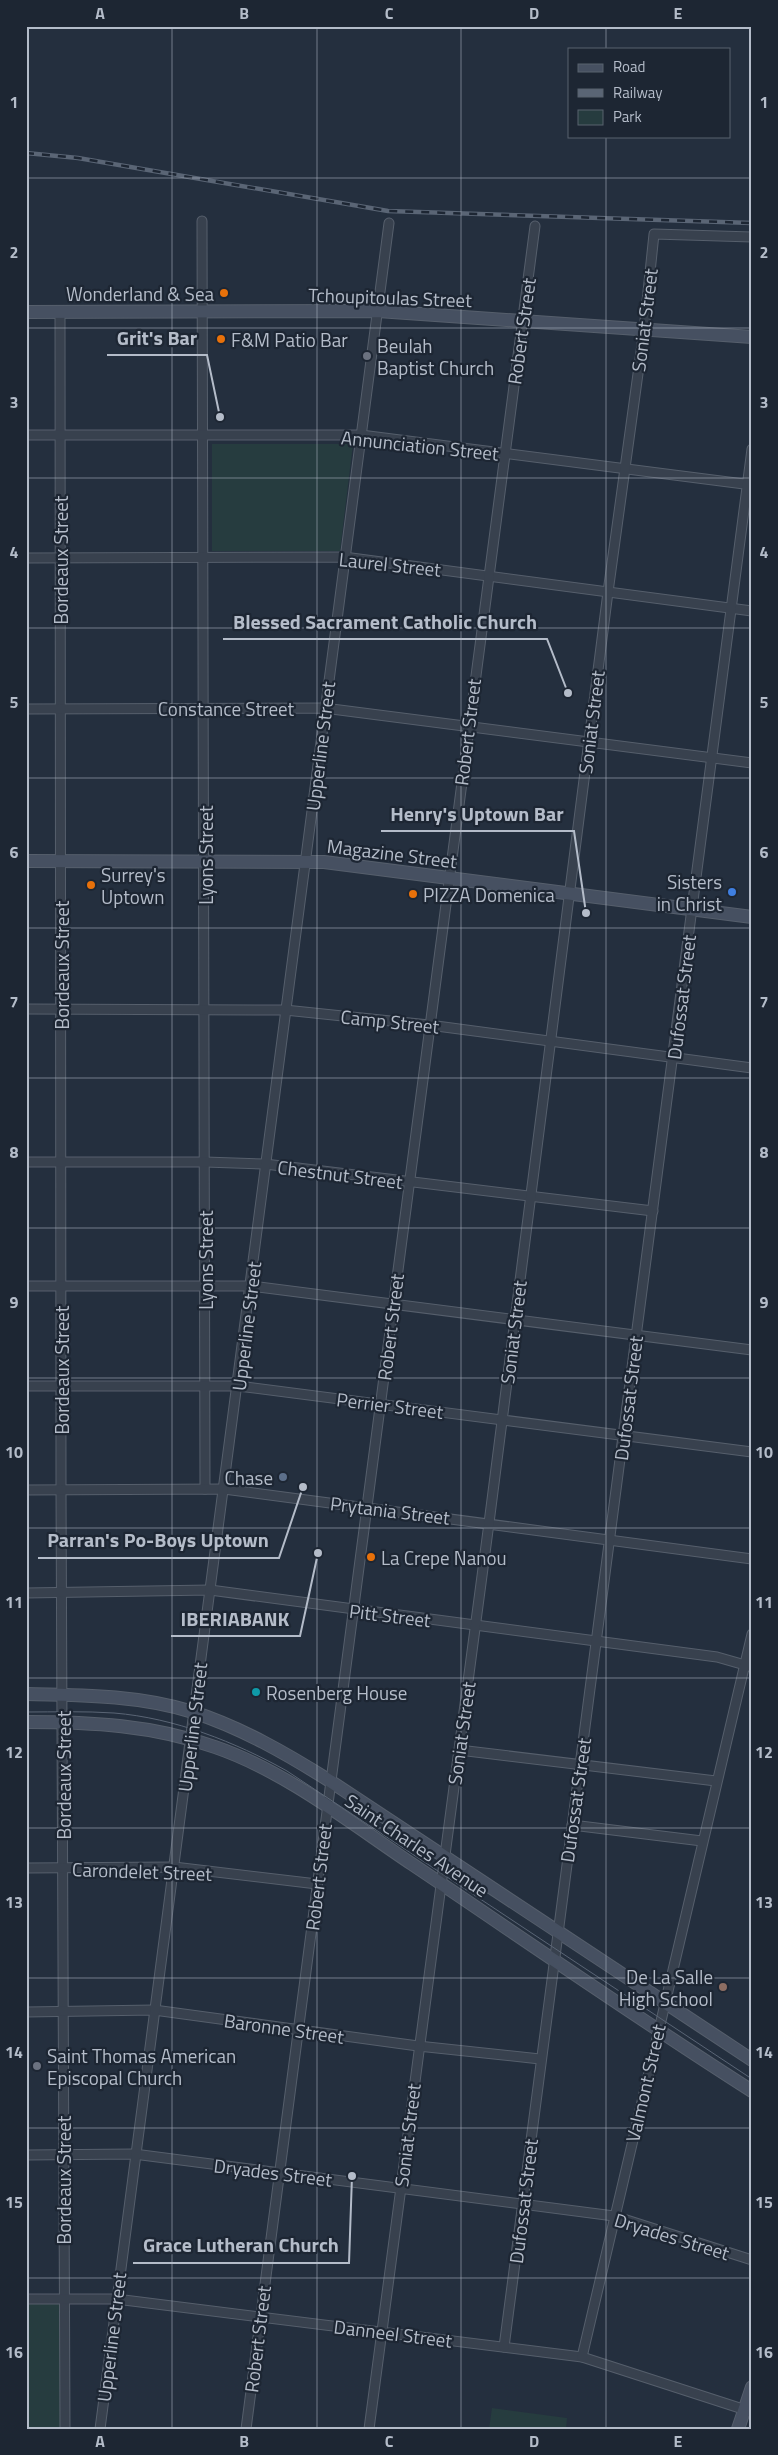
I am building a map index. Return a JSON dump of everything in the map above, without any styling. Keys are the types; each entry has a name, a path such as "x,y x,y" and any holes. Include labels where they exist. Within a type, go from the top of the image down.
{"main road":[{"name":"Tchoupitoulas Street","path":"26,312 378,311 752,337"},
{"name":"Magazine Street","path":"26,862 306,862 752,917"},
{"name":"Saint Charles Avenue","path":"26,1694 64,1695 159,1704 194,1712 266,1743 330,1781 752,2060"},
{"name":"Saint Charles Avenue","path":"26,1722 128,1725 191,1739 218,1748 249,1762 327,1807 657,2031 752,2091"},
{"path":"738,2429 748,2411 752,2387"}],"street":[{"name":"Lyons Street","path":"202,221 205,1488"},
{"name":"Upperline Street","path":"100,2429 134,2154 238,1386 265,1164 306,862 324,708 389,223"},
{"name":"Robert Street","path":"246,2429 330,1781 354,1611 487,575 535,226"},
{"name":"Soniat Street","path":"369,2429 418,2046 489,1523 588,743 644,330 654,234 752,237"},
{"name":"Bordeaux Street","path":"60,311 61,1490 64,1695 63,2299 65,2429"},
{"name":"Annunciation Street","path":"26,435 361,434 749,485"},
{"name":"Dufossat Street","path":"504,2347 540,2059 749,485 752,449"},
{"name":"Laurel Street","path":"26,558 344,558 487,575 752,611"},
{"name":"Constance Street","path":"26,709 324,708 752,763"},
{"name":"Camp Street","path":"26,1009 285,1010 429,1024 550,1042 752,1068"},
{"name":"Chestnut Street","path":"26,1162 265,1164 653,1211"},
{"path":"26,1286 251,1286 752,1350"},
{"name":"Perrier Street","path":"26,1386 238,1386 502,1418 752,1452"},
{"name":"Prytania Street","path":"26,1490 224,1489 610,1539 752,1560"},
{"name":"Pitt Street","path":"26,1593 210,1590 354,1611 717,1657 748,1666"},
{"name":"Valmont Street","path":"582,2357 716,1781 748,1666 752,1634"},
{"path":"459,1750 716,1781"},
{"path":"572,1825 702,1841"},
{"name":"Carondelet Street","path":"26,1868 174,1867 317,1884"},
{"name":"Baronne Street","path":"26,2012 154,2010 418,2046 540,2059"},
{"name":"Dryades Street","path":"26,2155 134,2154 614,2216 752,2260"},
{"name":"Danneel Street","path":"26,2298 116,2299 582,2357 748,2411"}],"green space":[{"path":"212,444 353,444 340,551 212,551"},
{"path":"26,2299 63,2299 65,2429 26,2429"},
{"path":"492,2408 567,2418 566,2429 489,2429"}],"tram line":[{"path":"26,1712 114,1713 159,1720 204,1733 267,1760 287,1771 752,2079"}],"railway":[{"path":"26,153 78,158 388,211 752,223"}],"place":[{"name":"Wonderland & Sea","path":"224,293"},
{"name":"F&M Patio Bar","path":"221,339"},
{"name":"Beulah Baptist Church","path":"367,356"},
{"name":"Grit's Bar","path":"220,417"},
{"name":"Blessed Sacrament Catholic Church","path":"568,693"},
{"name":"Surrey's Uptown","path":"91,885"},
{"name":"Sisters in Christ","path":"732,892"},
{"name":"PIZZA Domenica","path":"413,894"},
{"name":"Henry's Uptown Bar","path":"586,913"},
{"name":"Chase","path":"283,1477"},
{"name":"Parran's Po-Boys Uptown","path":"303,1487"},
{"name":"IBERIABANK","path":"318,1553"},
{"name":"La Crepe Nanou","path":"371,1557"},
{"name":"Rosenberg House","path":"256,1692"},
{"name":"De La Salle High School","path":"723,1987"},
{"name":"Saint Thomas American Episcopal Church","path":"37,2066"},
{"name":"Grace Lutheran Church","path":"352,2176"}]}
